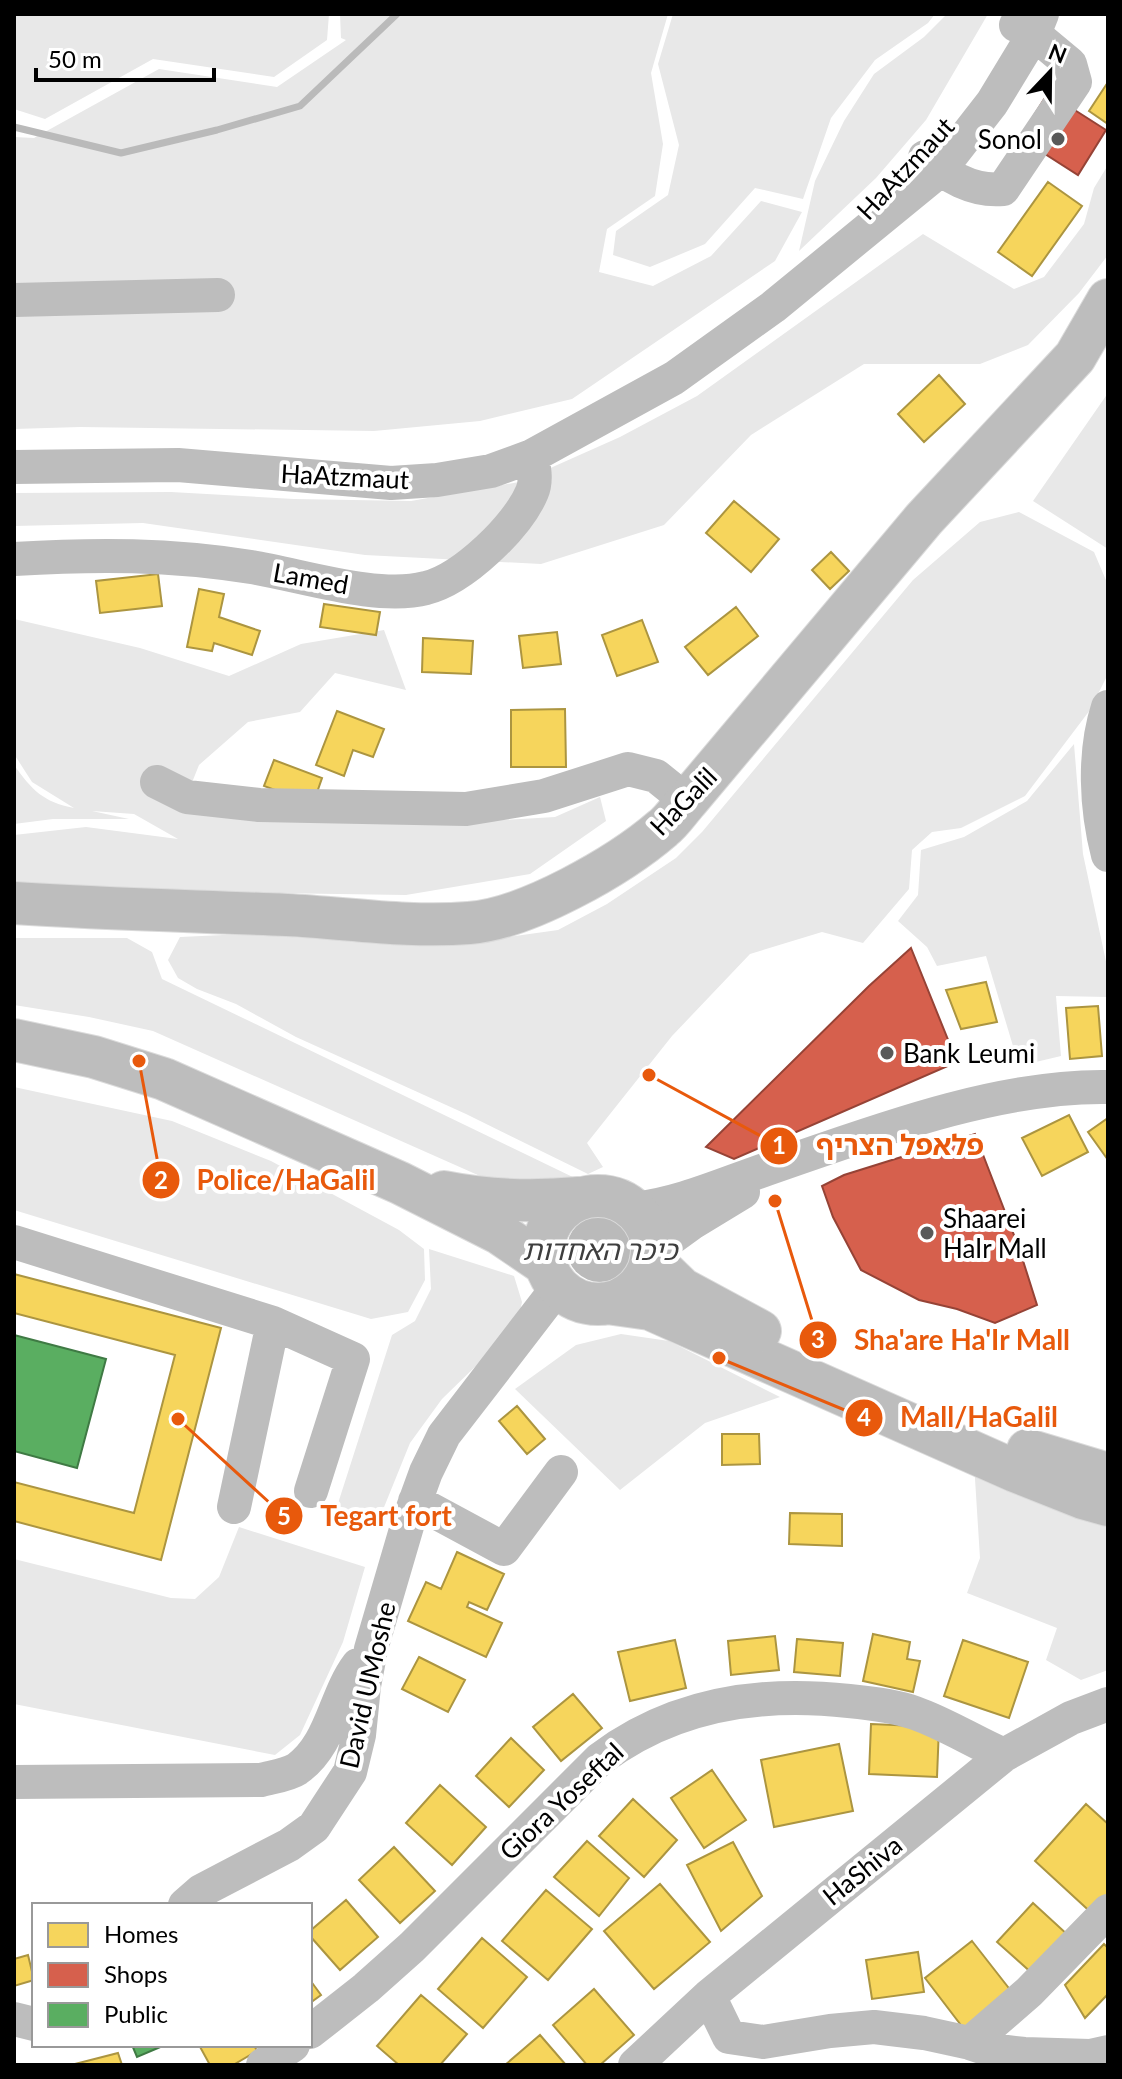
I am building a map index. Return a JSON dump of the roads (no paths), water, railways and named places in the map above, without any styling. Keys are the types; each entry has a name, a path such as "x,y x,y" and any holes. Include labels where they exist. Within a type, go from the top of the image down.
{"main road":[{"name":"HaGalil","path":"14,903 287,915 429,925 473,923 515,913 581,883 663,828 924,519 1075,357 1108,300"},
{"path":"14,1040 94,1057 164,1079 400,1183 499,1233 552,1276 572,1298 589,1304 607,1303 650,1309 1015,1471 1108,1505"},
{"path":"400,1183 480,1199 549,1201 597,1195 612,1197 633,1209 644,1220 651,1237 652,1256 648,1272 638,1287 624,1298 607,1303"},
{"path":"552,1276 543,1255 544,1238 551,1221 563,1207 579,1198"},
{"path":"652,1256 682,1289 824,1365 973,1433 1108,1474"}],"street":[{"name":"HaAtzmaut","path":"14,467 178,465 391,483 437,480 491,471 532,456 674,378 773,307 992,103 1027,21"},
{"path":"930,163 985,191 1003,189 1075,82 1070,64 1027,21"},
{"path":"14,300 218,295"},
{"name":"Lamed","path":"14,559 141,554 254,567 374,589 408,591 428,588 458,573 496,544 531,493 535,479 532,456"},
{"path":"1108,707 1102,723 1099,820 1108,855"},
{"path":"157,782 187,797 259,805 466,809 544,796 628,769 656,776 687,801"},
{"path":"633,1209 659,1206 801,1157 988,1101 1071,1087 1108,1087"},
{"path":"652,1256 692,1223 801,1157"},
{"path":"14,1242 273,1323 353,1359 311,1491"},
{"name":"David UMoshe","path":"187,1903 201,1891 289,1845 314,1827 350,1772 359,1735 371,1649 415,1501 444,1435 552,1276"},
{"path":"234,1507 273,1323"},
{"path":"415,1501 504,1549 561,1472"},
{"path":"14,1782 261,1780 296,1770 318,1750 348,1678 371,1649"},
{"name":"Giora Yoseftal","path":"312,2030 412,1947 600,1759 626,1739 664,1720 758,1698 819,1698 913,1712 1004,1755"},
{"name":"HaShiva","path":"635,2065 709,1996 1004,1755 1071,1718 1108,1704"},
{"path":"970,2043 1029,1992 1108,1911"},
{"path":"709,1996 729,2037 763,2042 874,2027 1024,2054 1090,2056 1108,2052"},
{"path":"263,2065 290,2047"}],"water":[{"name":"כיכר האחדות","path":"600,1216 623,1226 633,1249 623,1272 600,1282 577,1272 567,1249 577,1226"}],"waterway":[{"path":"14,127 121,153 300,106 397,14"}],"place":[{"name":"Sonol","path":"1058,139"},
{"name":"Bank Leumi","path":"887,1053"},
{"name":"Police/HaGalil","path":"139,1061"},
{"name":"פלאפל הצריף","path":"649,1075"},
{"name":"Sha'are Ha'Ir Mall","path":"775,1201"},
{"name":"Shaarei HaIr Mall","path":"927,1233"},
{"name":"Mall/HaGalil","path":"719,1358"},
{"name":"Tegart fort","path":"178,1419"}]}
